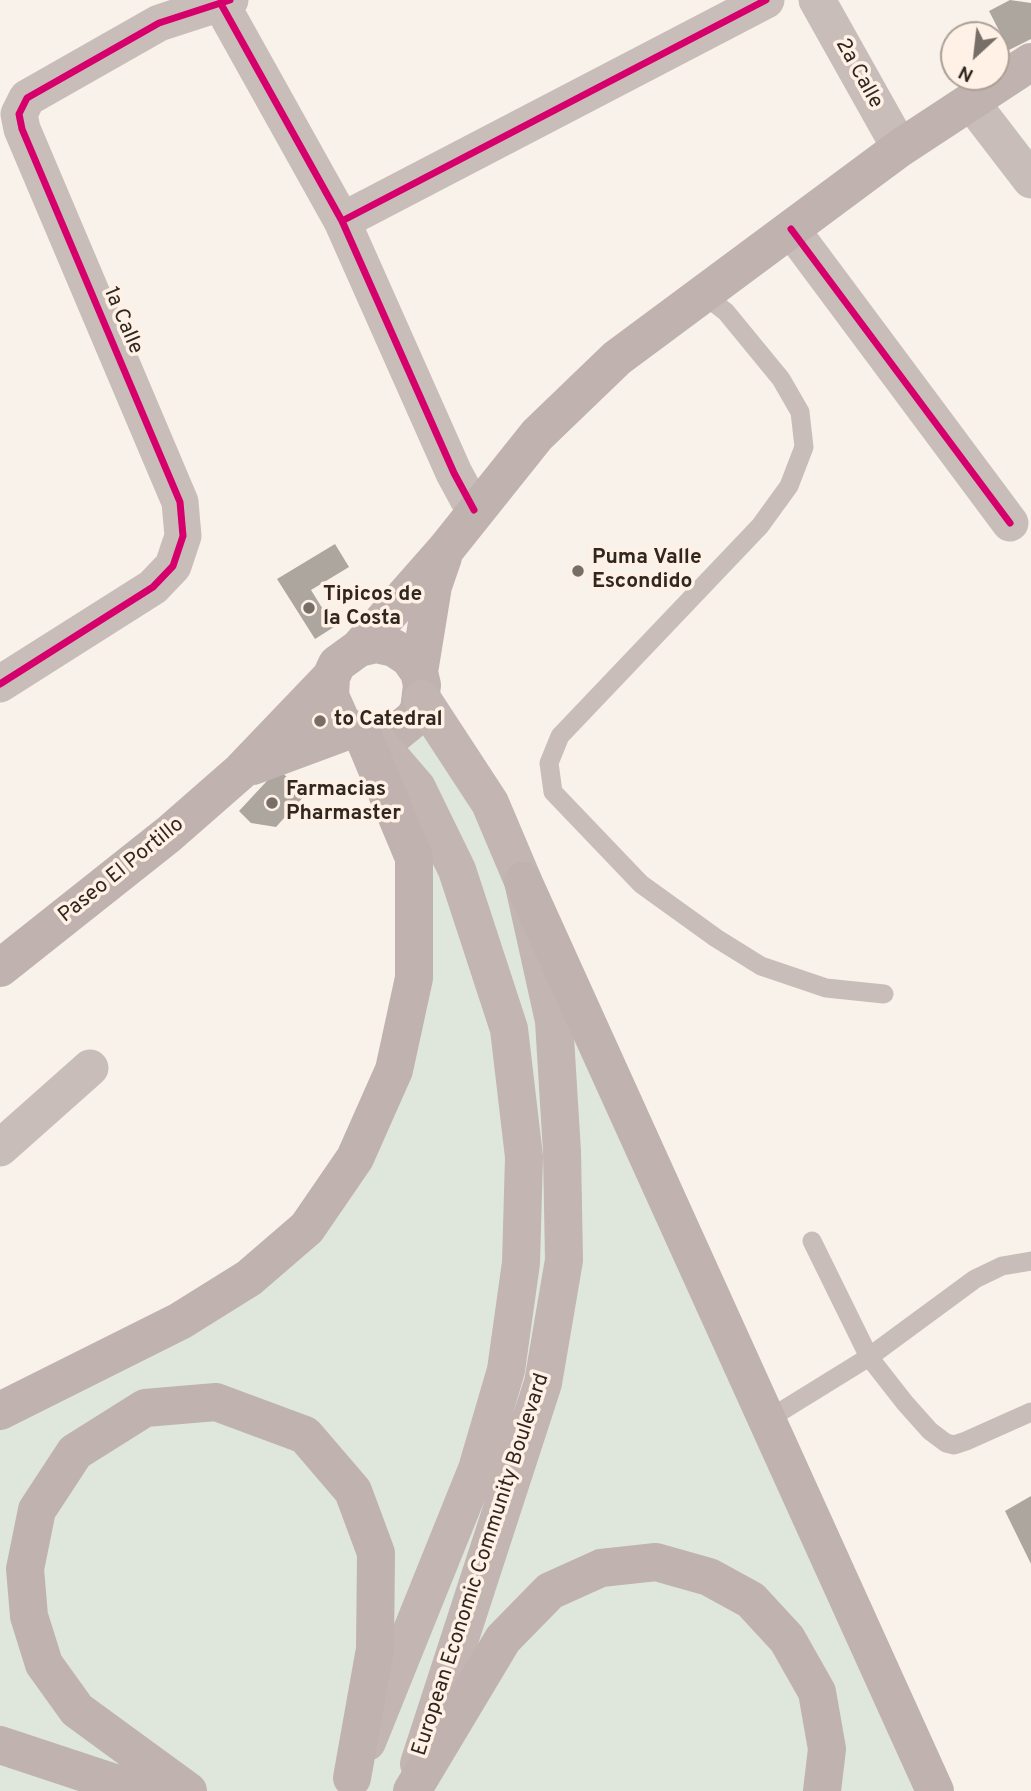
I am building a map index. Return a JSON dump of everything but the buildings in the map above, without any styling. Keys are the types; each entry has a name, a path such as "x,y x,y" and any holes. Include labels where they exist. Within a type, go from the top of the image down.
{"highway":[{"path":"0,1412 180,1321 249,1278 307,1228 355,1158 394,1070 414,978 414,858 362,734"},
{"path":"523,881 935,1791"},
{"path":"188,1791 77,1710 44,1664 29,1616 25,1569 37,1510 75,1452 145,1408 216,1402 305,1435 353,1491 376,1553 375,1649 350,1784"},
{"path":"411,1791 503,1639 550,1591 601,1569 656,1562 709,1577 751,1600 787,1639 817,1692 827,1749 822,1791"},
{"path":"0,1745 139,1791"}],"main road":[{"path":"446,548 433,586 421,685 413,719 396,733 362,734 332,706 331,677 337,664 359,648 446,548 537,435 617,358 900,148 1031,62"},
{"path":"359,648 376,645 394,648 409,658 421,685"},
{"name":"Paseo El Portillo","path":"0,968 169,834 241,771 331,677"},
{"name":"European Economic Community Boulevard","path":"411,1791 543,1383 564,1260 562,1152 554,1021 523,881 490,803 421,685"},
{"name":"European Economic Community Boulevard","path":"350,1784 477,1469 506,1370 521,1263 524,1157 509,1029 457,870 417,788 362,734"},
{"name":"Paseo El Portillo","path":"241,771 273,756 362,734"}],"street":[{"path":"342,221 766,0"},
{"name":"2a Calle","path":"817,0 900,148"},
{"path":"225,2 342,221 454,473 474,510"},
{"name":"1a Calle","path":"0,684 153,587 173,566 183,536 180,502 22,130 19,114 27,98 159,23 225,2"},
{"path":"971,102 1031,180"},
{"path":"791,229 1010,523"},
{"path":"0,1148 90,1068"}],"lane":[{"path":"703,294 726,312 781,379 800,412 804,447 789,486 760,526 560,736 549,763 552,792 641,884 716,938 761,966 826,988 884,994"},
{"path":"812,1241 869,1357 930,1431 946,1443 954,1445 1031,1412"},
{"path":"767,1420 869,1357 975,1279 1002,1266 1031,1261"}],"shaded area":[{"path":"422,699 935,1791 0,1791 0,1411 249,1278 394,1070 414,858 374,738"}],"cycle path":[{"path":"0,684 153,587 173,566 183,536 180,502 22,129 19,114 27,98 159,23 230,0"},
{"path":"342,221 766,0"},
{"path":"221,4 342,221 454,473 474,510"},
{"path":"791,229 1010,523"}],"place":[{"name":"Puma Valle Escondido","path":"578,571"},
{"name":"Tipicos de la Costa","path":"309,608"},
{"name":"to Catedral","path":"320,721"},
{"name":"Farmacias Pharmaster","path":"272,803"}]}
